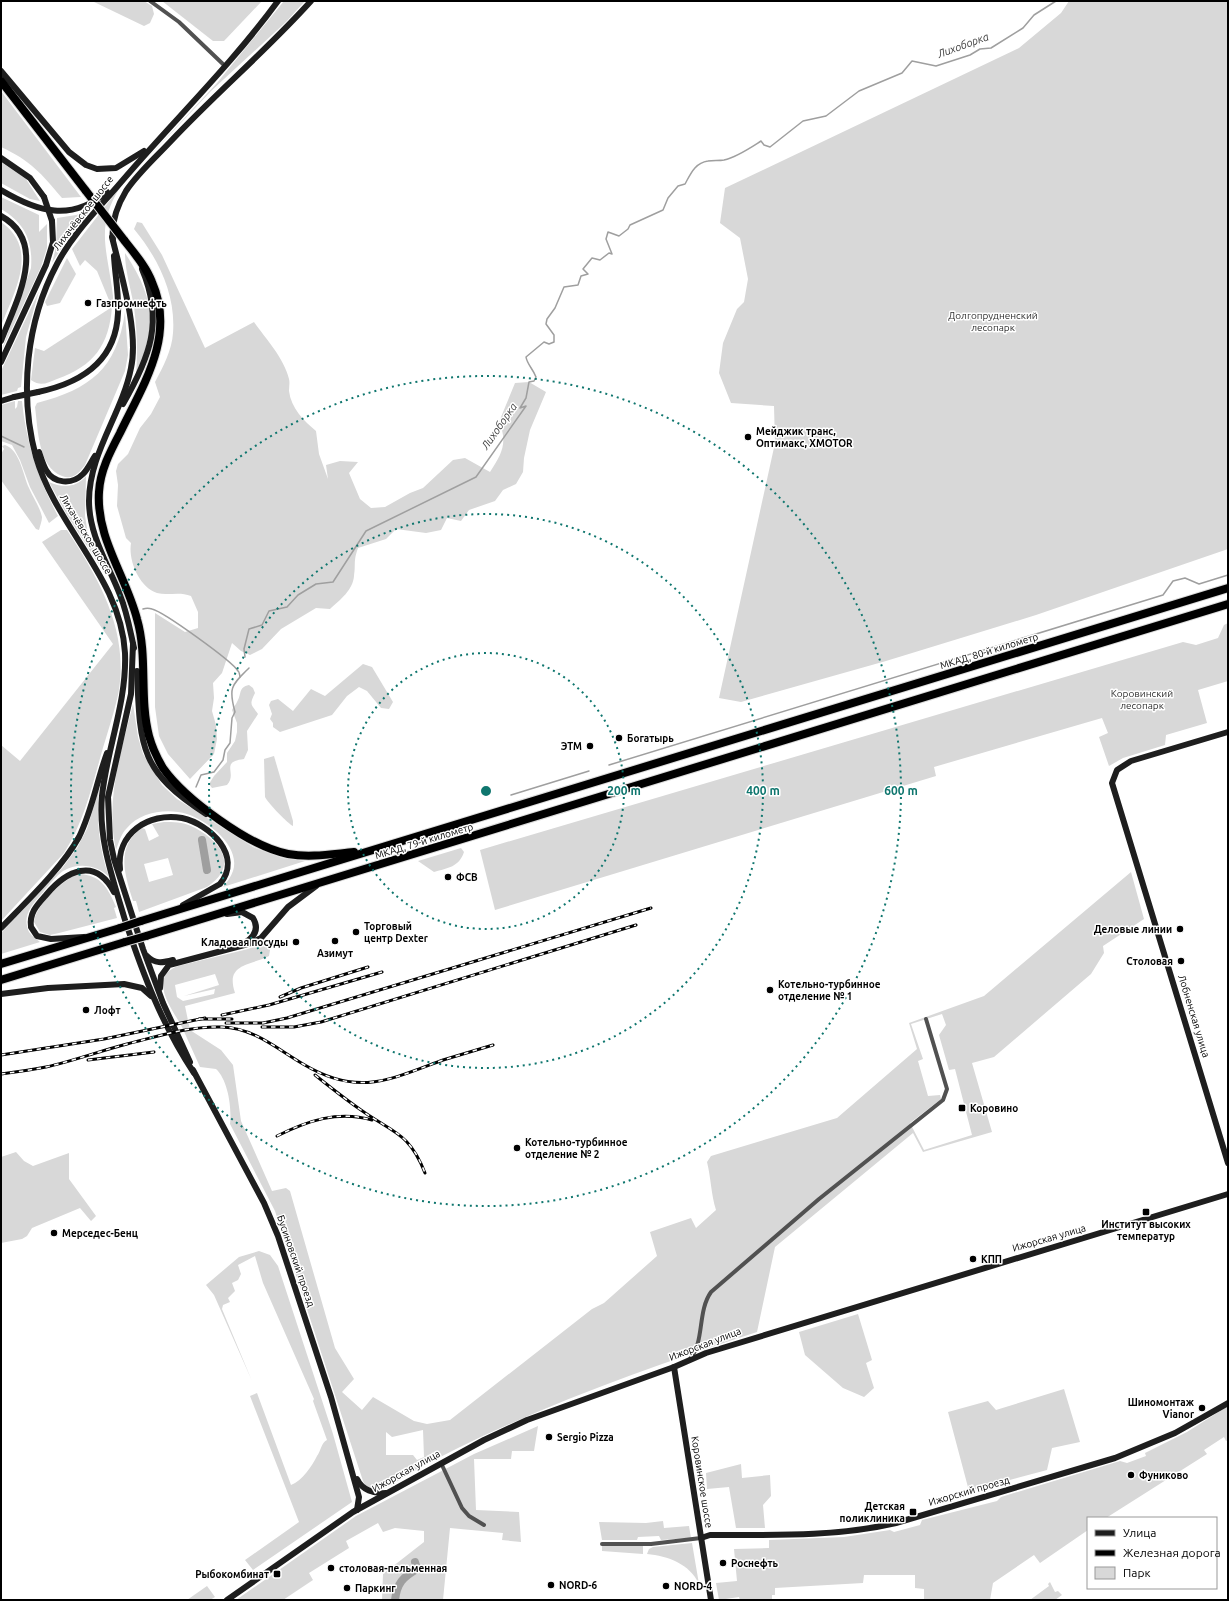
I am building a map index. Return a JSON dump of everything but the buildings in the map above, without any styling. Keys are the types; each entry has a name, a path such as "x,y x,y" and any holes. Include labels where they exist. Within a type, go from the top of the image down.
{"highway":[{"path":"1,81 136,256 148,273 160,305 161,327 158,347 151,367 104,467 99,490 101,524 130,596 138,622 143,651 147,726 156,756 170,777 186,792 230,826 267,848 287,854 312,856 369,851"},
{"name":"МКАД, 80-й километр","path":"755,733 1228,588"},
{"name":"МКАД, 79-й километр","path":"1,980 1228,604"},
{"name":"МКАД, 79-й километр","path":"1,964 755,733"}],"main road":[{"name":"Лихачёвское шоссе","path":"114,730 122,700 125,672 124,642 121,628 103,581 65,521 48,488 37,459 32,432 27,402 28,372 31,345 40,302 49,279 64,250 90,216 225,66 278,1"},
{"path":"1,400 63,386 84,375 102,358 112,340 118,314 112,237 114,218 126,192 144,170 185,126 311,1"},
{"path":"1,71 69,152 86,165 97,169 116,168 145,150 159,138"},
{"path":"1,158 30,178 44,197 52,221 53,242 46,266 1,362"},
{"path":"1,190 39,209 58,212 93,202 109,191 126,175"},
{"path":"1,216 19,231 26,248 27,257 24,278 1,341"},
{"path":"112,237 124,285 133,348 133,360 129,379 112,424"},
{"path":"32,432 46,470 55,479 66,482 78,479 85,473 141,370 152,336 153,304 147,282 136,256"},
{"path":"104,439 95,464 90,488 91,522 98,544 125,608 136,663 139,726 145,750 165,783 175,793 207,815 230,826"},
{"path":"133,644 131,694 108,797 110,840 114,859 143,949 194,1073"},
{"path":"114,730 104,783 102,810 104,848 121,906 154,1000 175,1045 194,1073"},
{"path":"1,928 59,864 75,844 85,823 114,730"},
{"name":"Лобненская улица","path":"1228,732 1131,761 1117,770 1112,783 1228,1163"},
{"path":"121,881 119,863 121,849 125,840 135,828 154,819 173,818 188,820 202,827 220,842 227,852 229,862 227,874 216,888 168,913"},
{"path":"91,937 51,939 38,936 31,927 33,911 49,891 64,876 81,871 97,873 103,877 110,884 121,906"},
{"path":"164,1003 160,982 164,970 169,965 248,944 260,938 294,901 324,882"},
{"path":"143,949 151,960 164,963 245,942 254,935 256,927 253,918 248,914 242,912 217,914"},
{"path":"1,994 48,988 130,985 142,988 154,1000"},
{"name":"Бусиновский проезд","path":"194,1073 264,1203 278,1236 331,1397 351,1467"},
{"name":"Ижорская улица","path":"227,1600 357,1510 441,1463 527,1420 590,1396 674,1367 689,1360 770,1332 1228,1194"},
{"name":"Коровинское шоссе","path":"674,1367 711,1600"},
{"name":"Ижорский проезд","path":"701,1538 710,1535 806,1534 866,1530 896,1523 1127,1454 1175,1433 1228,1403"},
{"path":"351,1467 358,1482 363,1487 374,1492 389,1492"},
{"path":"351,1467 359,1497 357,1510"}],"street":[{"path":"150,1 179,22 225,66"},
{"path":"689,1360 697,1346 706,1302 711,1292 819,1199 943,1100 947,1089 926,1019"},
{"path":"441,1463 462,1508 470,1516 484,1525"},
{"path":"602,1544 651,1544 701,1538"}],"green space":[{"path":"92,1 144,1 152,6 154,14 150,23 144,26"},
{"path":"162,1 262,1 224,41 213,41"},
{"path":"284,1 305,1 286,22 211,91 143,163 217,83"},
{"name":"Долгопрудненский лесопарк","path":"1069,1 1228,1 1228,549 1036,615 886,661 741,702 719,698 775,443 774,406 731,403 719,373 723,343 737,309 744,302 748,279 740,238 720,223 725,188 1019,48 1061,13"},
{"path":"1,91 81,197 62,198 35,168 20,157 1,147"},
{"path":"1,162 26,179 40,201 30,199 1,183"},
{"path":"121,186 113,201 105,227 106,252 113,296 113,305 111,305 97,271 85,260 80,266 72,249"},
{"path":"1,197 39,215 39,232 47,224 47,248 41,267 1,352 31,268 31,249 22,227 9,214 1,209"},
{"path":"91,210 77,224 52,263 56,247 57,218 76,215"},
{"path":"1,222 13,233 19,245 22,258 17,285 1,326"},
{"path":"137,222 142,223 162,255 205,348 254,322 274,349 287,371 292,403 307,423 316,431 319,454 328,479 326,465 340,461 358,462 349,473 360,499 371,508 385,507 410,493 423,488 453,460 465,458 490,472 498,459 502,448 503,436 499,422 515,383 529,382 546,392 530,430 524,458 523,472 516,484 503,490 495,501 469,510 461,521 447,518 441,530 426,533 396,529 386,539 358,548 351,586 349,590 330,609 316,608 281,629 262,649 250,655 241,651 232,643 222,673 213,683 214,698 212,711 216,725 217,739 214,754 190,779 168,754 159,736 155,707 155,613 185,632 198,628 198,612 191,596 182,594 157,593 151,590 140,579 133,565 131,557 131,543 126,538 117,506 118,485 116,471 118,464 128,454 140,428 151,414 160,397 155,382 169,352 173,333 172,304 164,277 151,252 134,229"},
{"path":"125,253 142,284 150,312 150,326 147,341 136,375 136,325"},
{"path":"67,258 76,274 60,303 47,306 45,302"},
{"path":"39,291 26,337 21,387 18,388 17,391 1,395 1,371"},
{"path":"112,307 107,332 103,343 90,361 70,374 47,383 41,384 31,380 35,348 44,351"},
{"path":"125,312 128,355 125,371 85,465 73,476 62,476 48,465 44,456 39,436 35,407 37,403 72,391 98,374 108,362 115,348 121,332"},
{"path":"15,401 15,409 18,401 22,401 26,431 34,460 44,488 58,516 49,523 30,487 20,460 12,445 1,441 1,405"},
{"path":"5,445 18,457 29,488 40,510 42,517 39,530 36,529 1,480 1,454 4,449 2,446"},
{"path":"86,476 85,516 88,534 105,574 67,515 49,482 69,486 78,483"},
{"path":"61,530 67,530 91,568 109,608 116,629 120,650 121,672 118,695 89,797 76,831 64,853 1,921 1,745 20,761 113,644 42,542"},
{"name":"Коровинский лесопарк","path":"1228,623 1228,681 1198,690 1207,723 1166,735 1165,745 1123,758 1109,766 1099,737 1108,733 1102,718 934,767 936,776 495,910 480,850 1183,642 1196,645 1218,638 1224,625"},
{"path":"363,664 372,667 393,702 389,709 381,708 367,691 359,687 347,696 332,715 280,732 273,727 273,723 270,719 272,714 269,705 271,701 278,699 293,711 311,689 325,696"},
{"path":"249,685 253,688 255,693 251,702 258,714 247,731 248,750 244,759 237,760 232,763 230,769 230,781 227,785 212,788 209,784 227,762 227,753 235,741 237,723 232,710 237,703 243,687"},
{"path":"133,704 138,737 143,754 162,785 177,799 253,847 282,858 305,861 223,887 233,871 234,862 232,853 227,844 221,836 204,822 187,814 171,811 154,813 139,818 123,833 116,850 112,813 113,794 119,758"},
{"path":"274,756 293,821 293,826 278,813 265,797 264,759"},
{"path":"99,789 99,834 109,877 94,867 88,866 75,866 63,871 53,880 34,903 27,916 27,926 29,931 40,942 1,954 1,933 63,867 77,848 87,829"},
{"path":"174,822 191,826 201,831 217,845 222,853 224,861 223,870 217,879 207,887 139,912 136,901 133,901 127,881 124,862 125,853 128,844 142,828 145,829 149,841 159,836 152,824","holes":["168,858 173,875 149,882 144,864"]},
{"path":"461,848 464,852 459,861 456,864 444,869 434,872 418,861"},
{"path":"1131,872 1144,919 1103,946 1104,953 1091,974 994,1057 972,1063 992,1132 923,1152 913,1133 775,1247 757,1332 681,1357 568,1399 494,1431 449,1453 384,1489 375,1491 366,1487 363,1481 275,1211 230,1124 230,1102 224,1080 216,1069 200,1067 182,1027 167,1001 163,980 168,972 178,966 248,949 264,943 270,950 269,956 247,964 236,971 233,976 235,993 185,1006 190,1030 221,1050 233,1065 241,1121 272,1191 286,1188 290,1191 335,1348 354,1379 342,1392 362,1410 373,1397 414,1421 427,1424 450,1420 592,1309 604,1303 657,1256 650,1232 691,1218 696,1228 716,1210 707,1162 711,1156 837,1118 917,1049 909,1023 984,996","holes":["215,974 219,985 184,996 215,989 214,994 183,1001 177,997 175,985","942,1014 946,1025 939,1035 949,1070 955,1069 972,1135 924,1150 910,1123 941,1099 940,1095 928,1096 918,1061 923,1059 911,1024","423,1430 424,1457 417,1460 413,1455 386,1455 386,1432 392,1437"]},
{"path":"79,874 93,877 107,888 116,907 114,908 117,918 50,935 40,932 34,922 39,908 58,887"},
{"path":"16,1152 24,1161 33,1166 69,1153 69,1179 96,1216 91,1221 80,1208 32,1228 27,1236 22,1239 1,1243 1,1157"},
{"path":"259,1251 270,1255 278,1266 333,1434 352,1502 253,1570 245,1560 299,1522 250,1396 257,1393 291,1485 306,1473 315,1460 323,1443 327,1440 313,1401 314,1399 263,1283 255,1256 238,1265 241,1274 238,1280 232,1283 235,1291 228,1298 230,1302 223,1305 222,1309 252,1381 214,1295 206,1285 239,1257"},
{"path":"858,1314 872,1360 866,1363 874,1388 864,1397 843,1388 805,1355 799,1332"},
{"path":"1064,1389 1080,1442 1052,1448 1047,1470 969,1491 948,1412 988,1401 996,1410"},
{"path":"1228,1406 1228,1440 1226,1441 1224,1437 1204,1450 1207,1454 1108,1517 1087,1517 1087,1531 1040,1563 1034,1555 993,1583 990,1600 924,1600 924,1589 915,1588 915,1575 864,1575 863,1583 775,1588 775,1595 772,1595 772,1600 740,1600 739,1597 719,1600 716,1583 737,1581 734,1549 769,1548 769,1540 844,1537 890,1530 894,1532 920,1525 922,1520 997,1501 1001,1497 1120,1461 1127,1463 1146,1456 1145,1453 1187,1432"},
{"path":"538,1426 534,1451 512,1451 511,1459 474,1459 476,1510 519,1512 521,1542 502,1540 503,1533 450,1528 443,1600 382,1600 383,1574 424,1542 424,1531 395,1528 383,1532 378,1523 346,1541 349,1548 309,1573 313,1580 283,1600 236,1600 356,1516 474,1454"},
{"path":"741,1464 742,1478 770,1475 771,1496 763,1505 765,1528 736,1528 729,1487 707,1489 706,1473"},
{"path":"663,1521 664,1528 689,1526 691,1538 661,1540 659,1536 638,1537 637,1540 602,1540 599,1522 646,1523"},
{"path":"692,1543 699,1584 690,1571 678,1562 647,1554 649,1549 653,1547"},
{"path":"602,1545 643,1546 643,1554 602,1551"},
{"path":"1050,1582 1055,1592 1058,1591 1062,1595 1055,1600 1030,1600 1049,1586 1048,1584"},
{"path":"207,1586 215,1597 210,1600 187,1600"}],"waterway":[{"name":"Лихоборка","path":"245,657 244,649 249,629 262,625 269,611 287,607 298,595 316,584 333,582 366,531 476,477 526,406 520,408 526,398 529,382 534,381 536,377 526,357 544,342 549,344 554,342 554,335 546,324 547,319 555,308 564,287 578,285 581,276 588,274 583,269 592,258 600,260 609,253 612,254 606,239 608,232 619,236 628,229 630,225 663,210 668,198 678,186 685,184 694,169 700,164 708,161 729,159 761,141 764,145 770,147 803,121 826,116 859,91 902,73 912,61 936,66 970,55 980,49 991,48 1023,28 1034,15 1056,1"},
{"path":"1,436 24,447"},
{"path":"609,765 1163,595 1173,581 1185,578 1199,584 1228,575"},
{"path":"143,609 150,608 159,612 183,627 224,658 239,672 240,677"},
{"name":"Лихоборка","path":"196,787 201,775 214,772 223,760 225,750 230,743 232,718 235,712 232,697 233,687 249,668"},
{"path":"511,795 589,771"},
{"name":"Лихоборка","path":"202,840 207,870"},
{"name":"Лихоборка","path":"395,1600 399,1585 404,1578 417,1569 415,1562"}],"railway":[{"path":"226,1023 263,1023 287,1018 651,908"},
{"path":"262,1027 294,1027 321,1022 636,925"},
{"path":"280,997 301,988 368,967"},
{"path":"222,1015 269,1005 382,972"},
{"path":"1,1055 104,1039 205,1018"},
{"path":"199,1019 232,1019"},
{"path":"1,1074 46,1067 162,1035 210,1027 234,1028 255,1035 303,1064 323,1074 340,1080 357,1083 389,1079 443,1060 493,1045"},
{"path":"88,1060 154,1052"},
{"path":"315,1075 349,1102 391,1129 406,1141 419,1159 425,1173"},
{"path":"277,1136 300,1126 323,1119 347,1116 372,1120"}],"place":[{"name":"Газпромнефть","path":"88,303"},
{"name":"Мейджик транс, Оптимакс, XMOTOR","path":"748,437"},
{"name":"Богатырь","path":"619,738"},
{"name":"ЭТМ","path":"590,746"},
{"name":"ФСВ","path":"448,877"},
{"name":"Деловые линии","path":"1180,929"},
{"name":"Торговый центр Dexter","path":"356,932"},
{"name":"Азимут","path":"335,941"},
{"name":"Кладовая посуды","path":"296,942"},
{"name":"Столовая","path":"1181,961"},
{"name":"Котельно-турбинное отделение № 1","path":"770,990"},
{"name":"Лофт","path":"86,1010"},
{"name":"Коровино","path":"962,1108"},
{"name":"Котельно-турбинное отделение № 2","path":"517,1148"},
{"name":"Институт высоких температур","path":"1146,1212"},
{"name":"Мерседес-Бенц","path":"54,1233"},
{"name":"КПП","path":"973,1259"},
{"name":"Шиномонтаж Vianor","path":"1202,1408"},
{"name":"Sergio Pizza","path":"549,1437"},
{"name":"Фуниково","path":"1131,1475"},
{"name":"Детская поликлиника","path":"913,1512"},
{"name":"Роснефть","path":"723,1563"},
{"name":"столовая-пельменная","path":"331,1568"},
{"name":"Рыбокомбинат","path":"277,1574"},
{"name":"NORD-6","path":"551,1585"},
{"name":"NORD-4","path":"666,1586"},
{"name":"Паркинг","path":"347,1588"}]}
